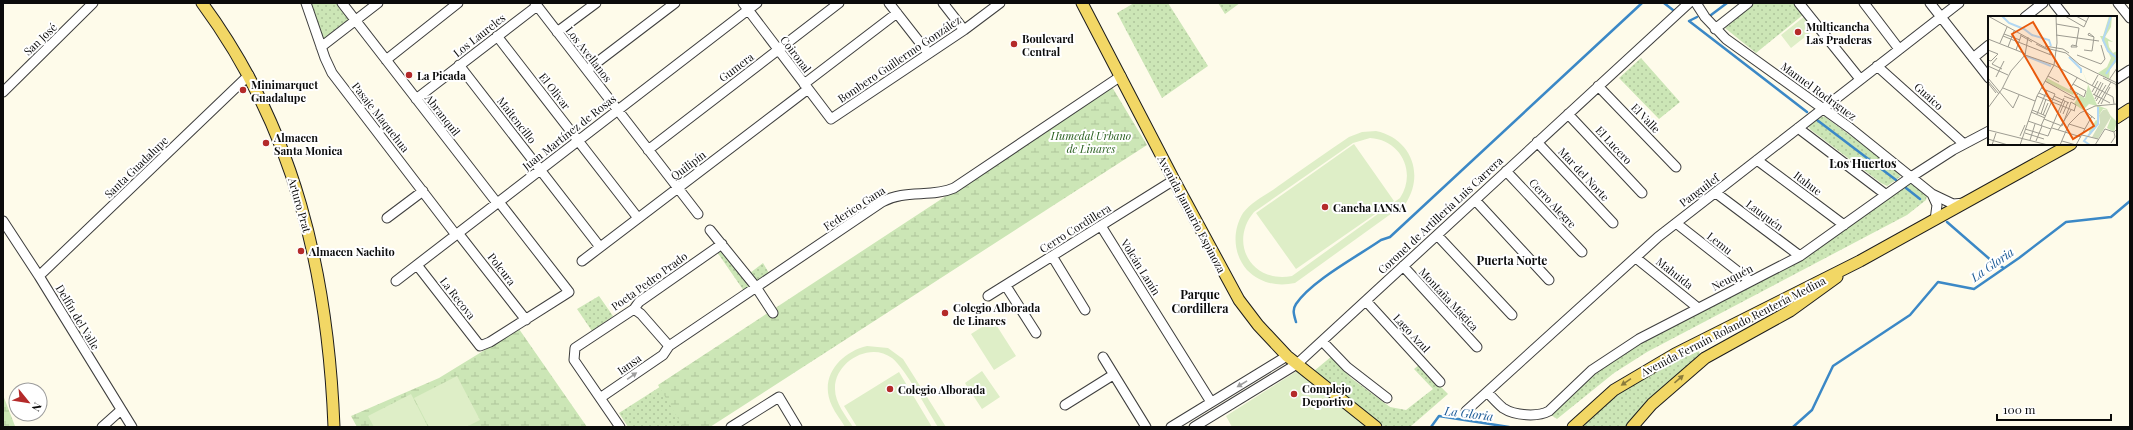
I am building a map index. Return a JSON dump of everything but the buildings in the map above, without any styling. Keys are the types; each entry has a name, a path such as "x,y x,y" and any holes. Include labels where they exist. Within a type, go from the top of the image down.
{"main road":[{"name":"Arturo Prat","path":"202,3 249,75 283,151 308,230 325,316 332,385 334,427"},
{"name":"Avenida Januario Espinoza","path":"1082,3 1174,180 1239,300 1258,325 1287,356 1376,427"},
{"path":"2117,117 2130,109"},
{"name":"Avenida Fermín Rolando Rentería Medina","path":"1573,427 1609,394 1653,366 1809,285 1860,261 1968,203 2069,145"},
{"name":"Avenida Fermín Rolando Rentería Medina","path":"1632,427 1652,404 1705,358 1790,310 1860,261"}],"street":[{"name":"San José","path":"3,92 94,3"},
{"name":"Pasaje Maquehua","path":"306,3 328,65 336,80 457,234"},
{"name":"Abranquil","path":"342,3 569,292 526,320"},
{"path":"322,47 378,3"},
{"path":"386,60 458,3"},
{"path":"557,32 596,3"},
{"path":"587,70 675,3"},
{"name":"Juan Martínez de Rosas","path":"396,281 618,110 745,6 756,3"},
{"name":"Gumera","path":"648,150 839,3"},
{"path":"889,3 928,53"},
{"path":"944,3 964,30"},
{"name":"Bombero Guillermo González","path":"831,119 964,30 1000,3"},
{"name":"Coronel de Artillería Luis Carrera","path":"1194,427 1297,364 1690,3"},
{"name":"Manuel Rodríguez","path":"1696,3 1715,29 1850,128 1932,194 1953,204 1968,203"},
{"path":"1715,29 1748,3"},
{"path":"1800,3 1860,79"},
{"path":"1864,3 1899,49"},
{"path":"1930,3 1988,77"},
{"name":"Panguilef","path":"1466,411 1676,223 1959,3"},
{"path":"2026,16 2043,3"},
{"path":"2054,3 2064,16"},
{"path":"2118,3 2130,18"},
{"name":"Los Avellanos","path":"536,4 698,214"},
{"name":"Los Laureles","path":"416,99 536,4"},
{"name":"Coironal","path":"745,6 831,119"},
{"name":"Quilipín","path":"582,261 678,188 897,13"},
{"name":"El Olivar","path":"497,36 638,218"},
{"path":"1973,58 1988,46"},
{"name":"Maitencillo","path":"459,65 600,247"},
{"name":"Guaico","path":"1877,66 1964,144"},
{"path":"2117,78 2130,70"},
{"name":"Santa Guadalupe","path":"39,276 249,75"},
{"name":"Federico Gana","path":"669,346 887,199 901,194 945,191 954,188 1121,76"},
{"name":"El Valle","path":"1598,86 1676,167"},
{"name":"El Lucero","path":"1568,114 1642,193"},
{"path":"1798,128 1885,194"},
{"name":"Neuquén","path":"1487,392 1504,408 1511,412 1542,415 1549,411 1592,370 1615,354 1639,339 1800,256 1911,176 1988,132"},
{"name":"Mar del Norte","path":"1537,142 1613,223"},
{"name":"Itahue","path":"1758,160 1844,225"},
{"name":"Cerro Alegre","path":"1506,171 1582,252"},
{"name":"Cerro Cordillera","path":"988,296 1174,180"},
{"path":"387,218 422,191"},
{"name":"Lauquén","path":"1716,193 1800,256"},
{"path":"1932,194 1937,205 1936,220"},
{"path":"1475,200 1549,280"},
{"name":"Delfín del Valle","path":"3,221 39,276 132,427"},
{"name":"Lemu","path":"1676,223 1750,281"},
{"name":"Volcán Lanín","path":"1101,226 1211,402"},
{"path":"710,230 756,287 773,313"},
{"name":"Polcura","path":"457,234 526,320"},
{"path":"1437,235 1512,315"},
{"name":"Poeta Pedro Prado","path":"600,398 574,360 573,351 579,344 634,309 639,302 722,244"},
{"path":"1052,256 1085,310"},
{"name":"Mahuida","path":"1636,258 1698,308"},
{"name":"La Recova","path":"417,265 480,346 490,342 526,320"},
{"name":"Montaña Mágica","path":"1403,266 1477,347"},
{"path":"1006,286 1036,333"},
{"name":"Lago Azul","path":"1366,301 1440,382"},
{"path":"634,309 641,314 669,346"},
{"path":"1322,341 1347,367 1387,398"},
{"name":"Iansa","path":"600,398 663,355 669,346"},
{"path":"1171,427 1183,424 1211,402 1287,356"},
{"path":"1103,357 1146,427"},
{"path":"1258,373 1265,384"},
{"path":"1065,404 1113,375"},
{"path":"731,427 780,397 797,427"},
{"path":"600,398 620,427"},
{"path":"102,427 121,410"}],"green space":[{"path":"310,3 340,3 351,18 322,41"},
{"path":"1134,3 1168,3 1208,66 1162,98 1117,13"},
{"path":"1218,3 1240,3 1225,14"},
{"path":"1755,3 1795,3 1804,14 1756,53 1725,28"},
{"name":"Multicancha Las Praderas","path":"1805,16 1815,29 1791,48 1781,35"},
{"path":"1641,58 1680,102 1659,119 1619,78"},
{"name":"Humedal Urbano de Linares","path":"1112,87 1147,145 710,427 683,427 658,385"},
{"path":"1820,116 1825,117 1899,171 1900,177 1887,186 1881,183 1811,130 1808,126"},
{"path":"1376,131 1388,135 1398,141 1411,158 1414,169 1414,180 1412,192 1406,203 1295,283 1275,284 1257,278 1242,264 1237,250 1237,227 1243,213 1254,202 1340,143 1349,137 1362,132","holes":["1370,138 1381,140 1398,151 1406,168 1407,178 1405,188 1400,198 1292,276 1278,277 1266,274 1248,259 1244,248 1243,236 1247,224 1254,212 1353,143"]},
{"name":"Cancha IANSA","path":"1354,144 1394,201 1296,269 1256,213"},
{"path":"1910,183 1927,195 1926,200 1907,215 1647,352 1614,373 1557,419 1551,415 1599,370 1632,348 1807,257"},
{"path":"721,249 751,286 744,291 717,252"},
{"path":"763,263 769,273 756,282 750,273"},
{"path":"599,296 613,316 592,331 577,309"},
{"path":"993,320 1016,356 994,370 971,334"},
{"path":"519,329 587,427 357,427 351,416 439,378"},
{"path":"867,346 888,348 903,359 946,427 938,427 910,380 897,363 883,353 874,352 864,353 855,357 840,370 836,379 835,394 841,409 853,427 845,427 833,409 828,395 830,376 834,367 841,360 857,349"},
{"path":"1699,351 1701,357 1628,427 1581,427 1615,395 1637,381"},
{"path":"1332,356 1351,378 1390,407 1406,410 1433,389 1414,369 1419,365 1448,394 1410,427 1385,427 1314,371"},
{"path":"982,371 1000,397 982,409 965,383"},
{"name":"Complejo Deportivo","path":"1297,371 1369,427 1232,427 1226,416"},
{"name":"Colegio Alborada","path":"899,372 932,427 857,427 844,406"},
{"path":"457,376 480,420 466,427 429,427 414,398"},
{"path":"666,383 690,427 628,427 619,413"},
{"path":"411,394 428,427 374,427 368,416"},
{"path":"3,395 8,408 8,422 13,422 16,427 3,427"}],"waterway":[{"path":"1296,322 1294,308 1303,295 1336,269 1381,240 1390,237 1642,3"},
{"path":"1664,3 1673,10"},
{"path":"1711,15 1727,3"},
{"path":"1697,17 1689,21 1807,112"},
{"path":"1817,120 1896,180"},
{"path":"1906,188 1920,199"},
{"name":"La Gloria","path":"1793,427 1812,410 1833,366 1910,315 1938,282 1974,289 2019,258 2066,222 2111,217 2130,201"},
{"path":"1947,222 1993,262 2004,268"},
{"name":"La Gloria","path":"1431,427 1439,416 1509,427"}],"place":[{"name":"Multicancha Las Praderas","path":"1798,32"},
{"name":"Boulevard Central","path":"1014,44"},
{"name":"La Picada","path":"409,75"},
{"name":"Minimarquet Guadalupe","path":"243,90"},
{"name":"Almacen Santa Monica","path":"266,143"},
{"name":"Cancha IANSA","path":"1325,207"},
{"name":"Almacen Nachito","path":"301,251"},
{"name":"Colegio Alborada de Linares","path":"945,313"},
{"name":"Colegio Alborada","path":"890,389"},
{"name":"Complejo Deportivo","path":"1294,394"}],"district":[{"name":"Los Huertos","path":"1863,163"},
{"name":"Puerta Norte","path":"1512,260"},
{"name":"Parque Cordillera","path":"1200,301"}]}
